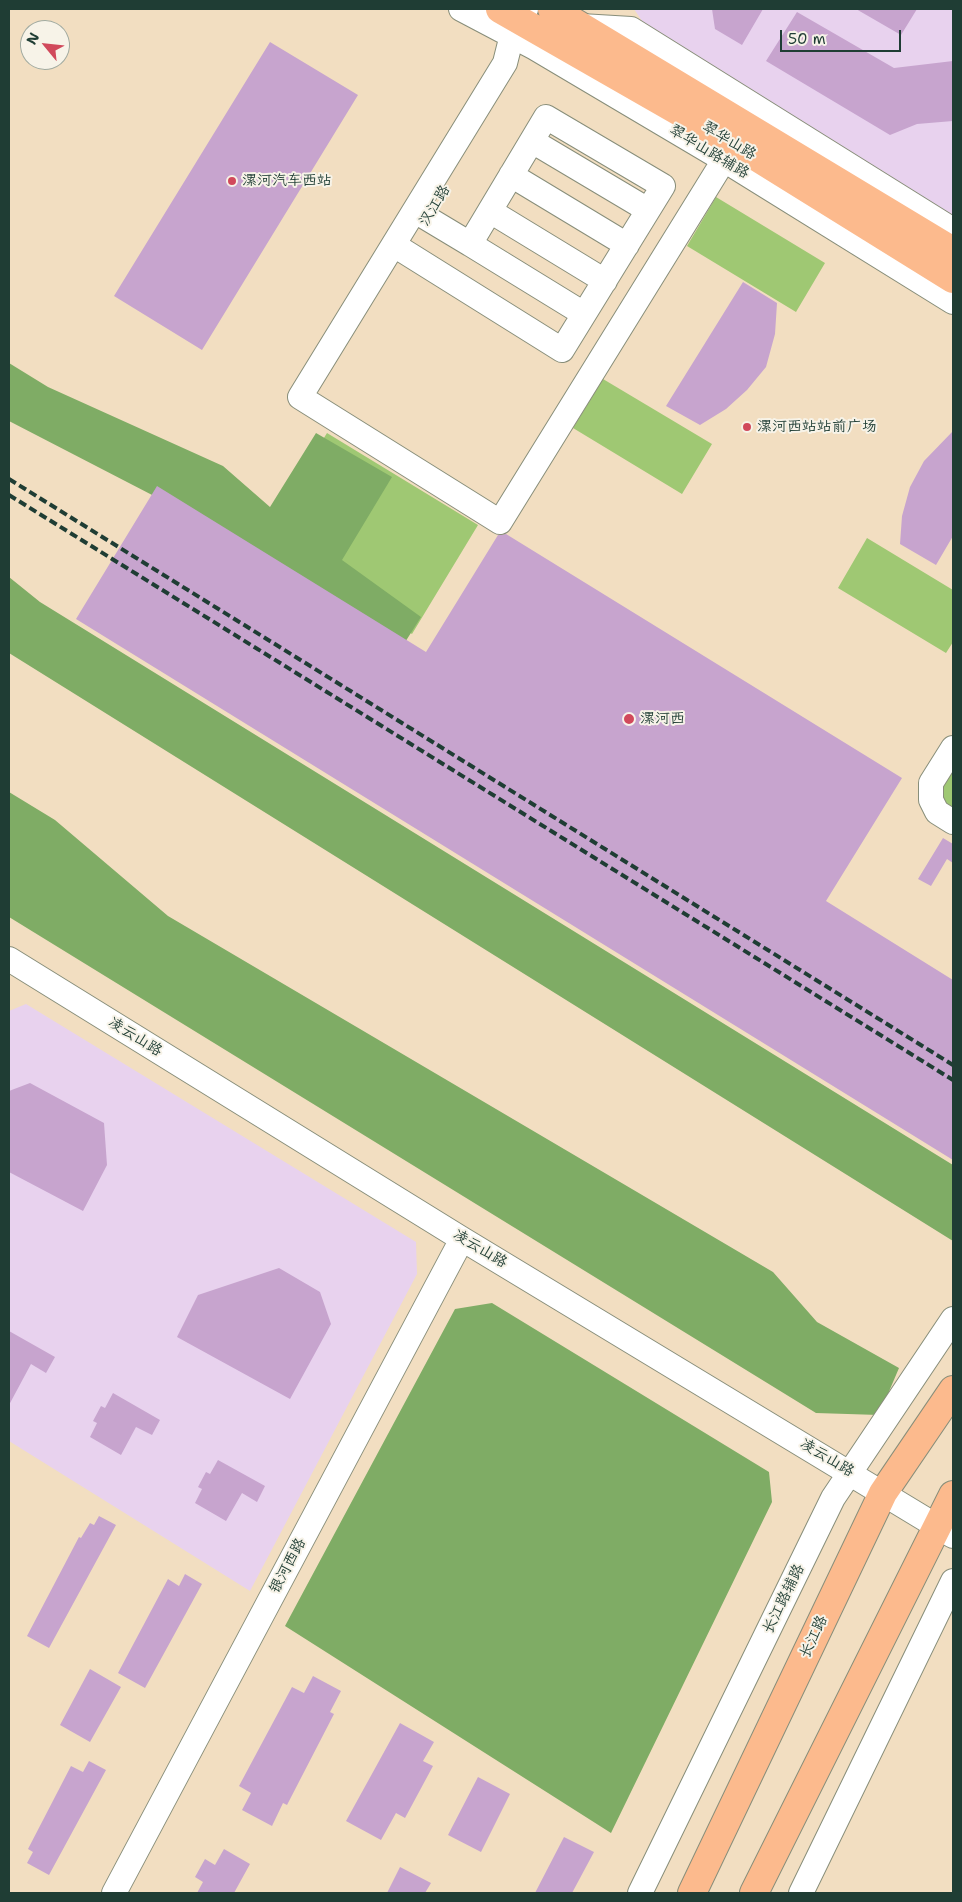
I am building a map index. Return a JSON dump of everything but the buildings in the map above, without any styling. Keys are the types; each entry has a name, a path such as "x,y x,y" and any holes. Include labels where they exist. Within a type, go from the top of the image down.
{"main road":[{"name":"翠华山路","path":"515,18 581,26 951,241"},
{"name":"翠华山路","path":"549,22 734,143 953,279"},
{"name":"长江路","path":"692,1893 883,1493 953,1390"},
{"path":"754,1893 945,1531 953,1496"}],"street":[{"path":"462,9 515,18"},
{"path":"618,9 630,29 951,241"},
{"name":"汉江路","path":"515,18 505,63 421,214 306,400 500,522 724,160"},
{"name":"汉江路","path":"421,214 549,22"},
{"name":"翠华山路辅路","path":"549,22 724,160 953,302"},
{"path":"581,26 630,29"},
{"path":"400,249 562,350 663,186 546,117 470,244"},
{"path":"511,176 627,245"},
{"path":"490,211 605,281"},
{"path":"421,214 584,314"},
{"path":"953,748 931,783 931,800 937,812 953,822"},
{"name":"凌云山路","path":"9,959 462,1239 945,1531"},
{"name":"银河西路","path":"114,1893 462,1239"},
{"name":"长江路辅路","path":"640,1893 833,1498 953,1319"},
{"path":"801,1893 953,1581"}],"shaded area":[{"path":"634,9 953,9 953,218 646,27"},
{"path":"26,1004 416,1242 417,1274 250,1591 9,1441 9,1011"}],"green space":[{"path":"716,197 825,263 796,312 687,246"},
{"path":"9,363 48,387 223,466 270,507 316,433 392,477 342,560 421,617 402,647 214,527 9,421"},
{"path":"603,379 712,444 682,494 573,428"},
{"path":"327,433 478,525 412,634 260,541"},
{"path":"867,538 953,590 953,642 946,653 838,588"},
{"path":"9,577 40,602 953,1165 953,1241 9,653"},
{"path":"953,759 953,814 936,800"},
{"path":"9,792 55,820 168,916 773,1272 817,1322 899,1368 879,1415 816,1413 9,917"},
{"path":"492,1303 769,1472 772,1502 611,1833 285,1626 455,1309"}],"railway":[{"path":"9,479 953,1065"},
{"path":"9,495 953,1080"}],"place":[{"name":"漯河汽车西站","path":"232,181"},
{"name":"漯河西站站前广场","path":"747,427"},
{"name":"漯河西","path":"629,719"}]}
